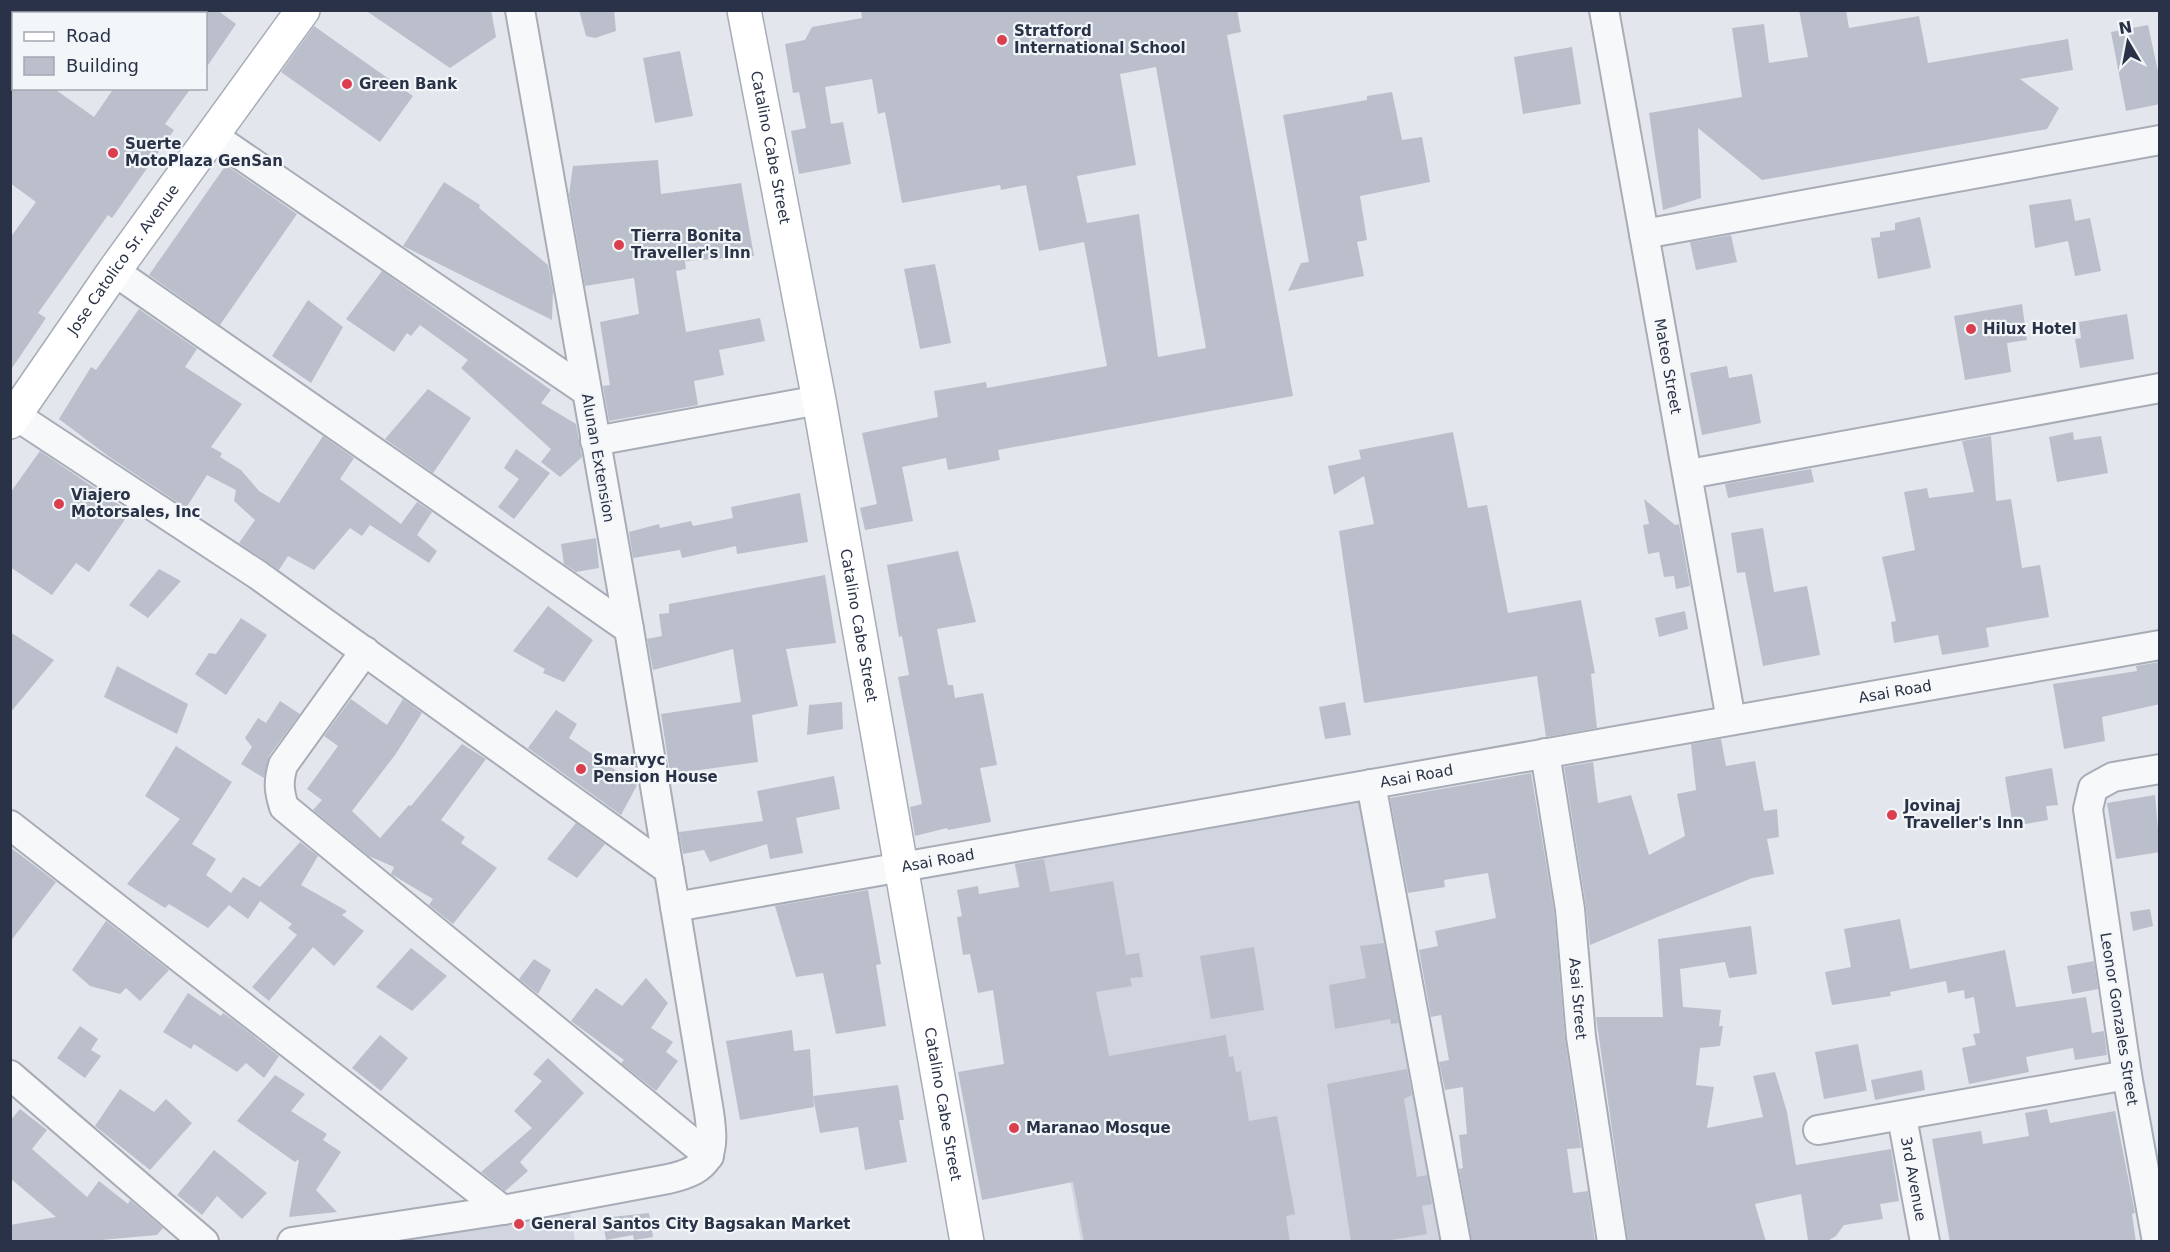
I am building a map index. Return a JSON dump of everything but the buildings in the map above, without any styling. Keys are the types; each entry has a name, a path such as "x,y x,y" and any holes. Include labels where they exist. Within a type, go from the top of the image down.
{"street":[{"name":"Jose Catolico Sr. Avenue","path":"13,418 114,271 303,10"},
{"name":"Alunan Extension","path":"520,10 629,629 711,1121 712,1145 709,1156"},
{"name":"Catalino Cabe Street","path":"744,10 819,400 968,1242"},
{"name":"Mateo Street","path":"1605,11 1731,720"},
{"path":"213,136 586,391"},
{"path":"1644,234 2160,141"},
{"path":"114,271 629,629"},
{"path":"1689,474 2160,388"},
{"path":"595,441 819,400"},
{"path":"13,418 258,575 669,870"},
{"name":"Asai Road","path":"675,907 2160,645"},
{"path":"292,1242 503,1210 689,1174 701,1167 709,1156 285,807 279,792 278,780 283,765 365,651"},
{"name":"Asai Street","path":"1545,753 1570,909 1581,1037 1612,1242"},
{"name":"Leonor Gonzales Street","path":"2157,1242 2127,1075 2088,822 2089,796 2093,788 2101,782 2160,769"},
{"path":"1371,784 1456,1242"},
{"path":"10,825 503,1210"},
{"path":"10,1075 204,1242"},
{"path":"1818,1130 1902,1117 2127,1075"},
{"name":"3rd Avenue","path":"1902,1117 1925,1242"}],"shaded area":[{"path":"1373,791 1453,1241 1081,1241 1013,856"},
{"name":"General Santos City Bagsakan Market","path":"569,1207 575,1241 362,1242"}],"place":[{"name":"Stratford International School","path":"1002,40"},
{"name":"Green Bank","path":"347,84"},
{"name":"Suerte MotoPlaza GenSan","path":"113,153"},
{"name":"Tierra Bonita Traveller's Inn","path":"619,245"},
{"name":"Hilux Hotel","path":"1971,329"},
{"name":"Viajero Motorsales, Inc","path":"59,504"},
{"name":"Smarvyc Pension House","path":"581,769"},
{"name":"Jovinaj Traveller's Inn","path":"1892,815"},
{"name":"Maranao Mosque","path":"1014,1128"},
{"name":"General Santos City Bagsakan Market","path":"519,1224"}]}
